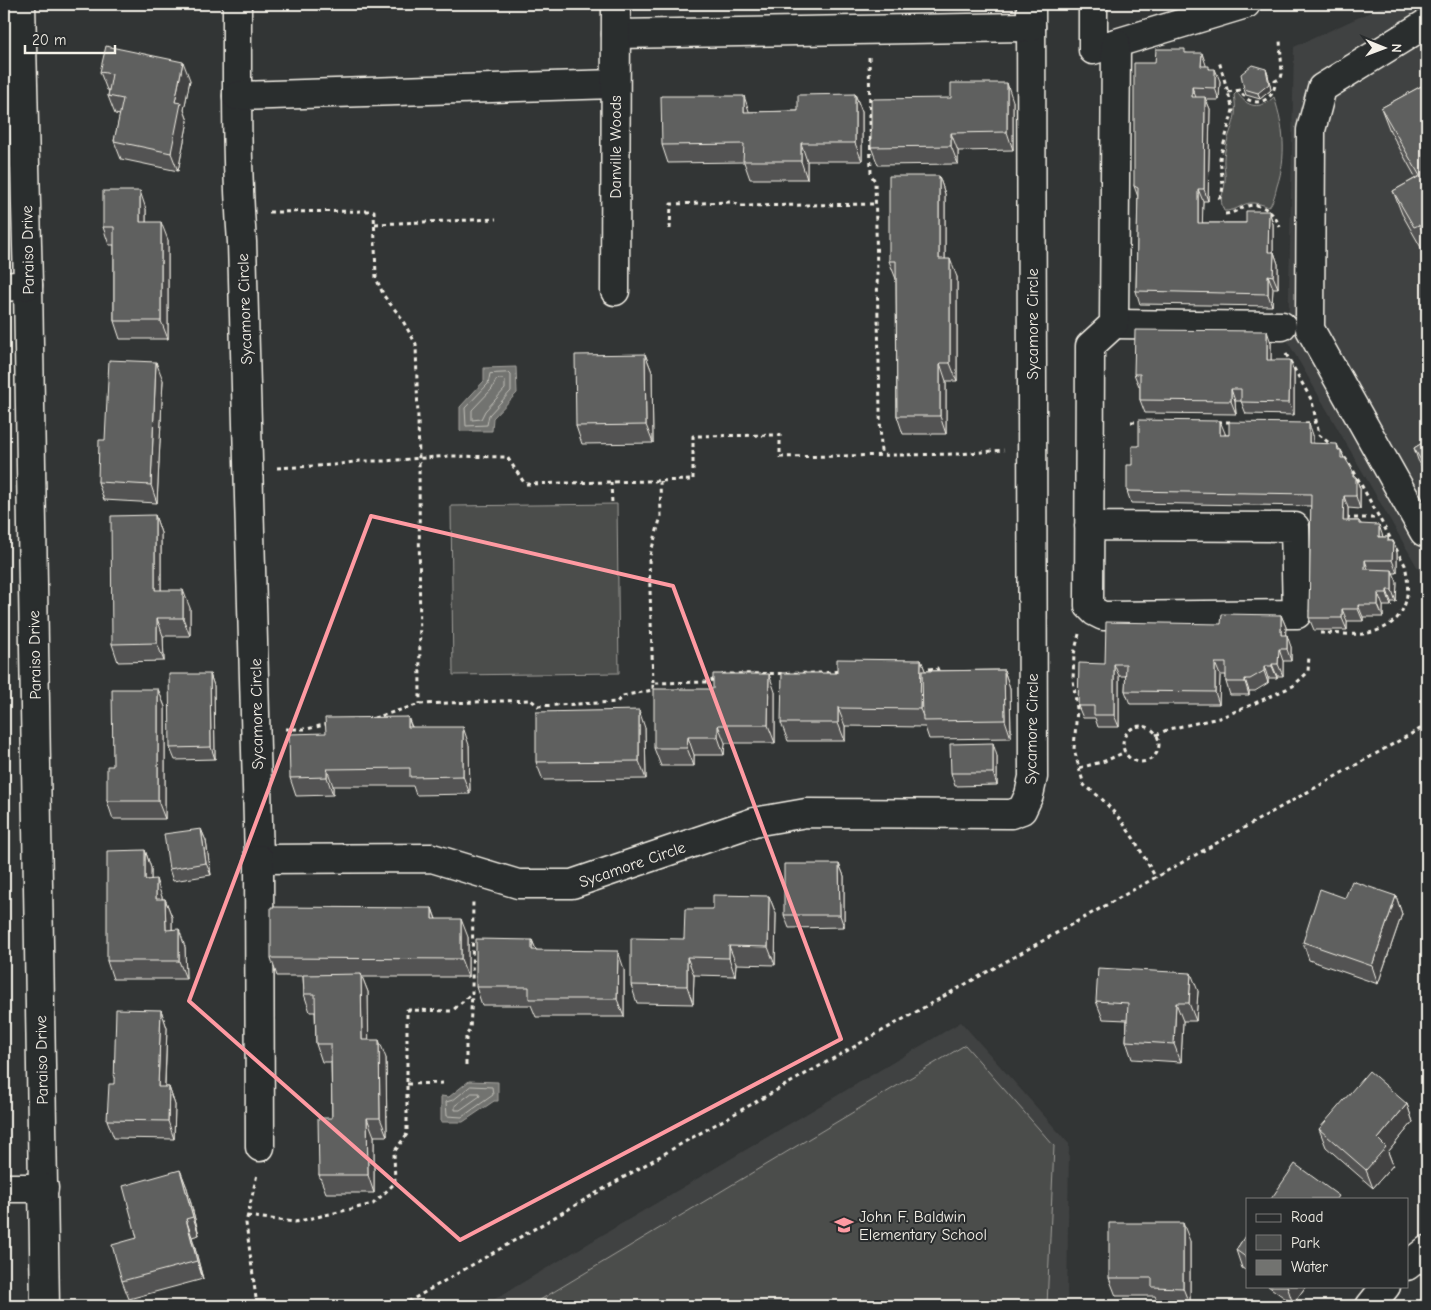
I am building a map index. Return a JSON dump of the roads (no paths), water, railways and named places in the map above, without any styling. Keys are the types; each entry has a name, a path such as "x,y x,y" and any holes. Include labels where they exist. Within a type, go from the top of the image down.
{"street":[{"path":"4,9 20,4"},
{"name":"Paraiso Drive","path":"20,4 16,286 44,1188 45,1306"},
{"name":"Sycamore Circle","path":"238,4 237,96 259,859 432,858 518,884 572,884 754,822 806,813 1011,814 1022,810 1029,796 1033,777 1031,16"},
{"name":"Danville Woods","path":"615,291 616,4"},
{"path":"1093,4 1105,46 1114,324"},
{"path":"1105,46 1246,4"},
{"path":"616,34 869,30 1031,16"},
{"path":"1427,23 1322,88 1311,130 1310,328 1424,532 1427,533"},
{"path":"237,96 616,84"},
{"path":"1089,526 1295,527 1297,614 1103,616 1089,606 1089,526 1090,346 1114,324 1279,326"},
{"path":"259,859 260,1147"},
{"path":"4,1188 44,1188"},
{"path":"1408,1265 1427,1250"},
{"path":"1370,1306 1384,1288"}],"water":[{"path":"516,367 517,393 493,418 492,431 460,431 460,407 484,381 484,368"},
{"path":"469,1081 498,1082 498,1101 494,1101 463,1122 441,1122 441,1096 449,1097"}],"place":[{"name":"John F. Baldwin Elementary School","path":"844,1225"}]}
